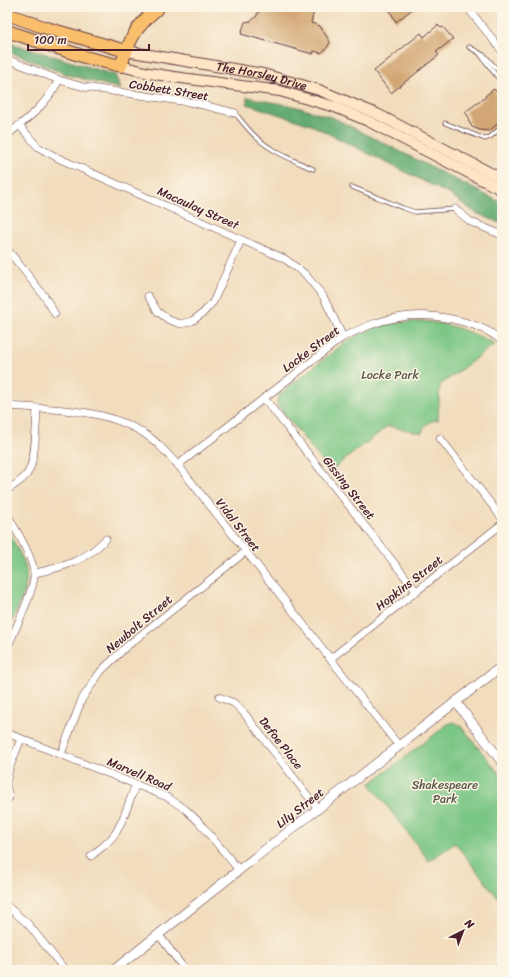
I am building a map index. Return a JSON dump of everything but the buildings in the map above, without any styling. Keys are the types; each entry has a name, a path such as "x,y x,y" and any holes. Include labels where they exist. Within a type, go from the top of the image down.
{"main road":[{"path":"121,66 126,51 137,28 159,7"},
{"name":"The Horsley Drive","path":"7,14 44,27 126,51 248,71 319,90 377,114 502,179"},
{"name":"The Horsley Drive","path":"7,31 85,57 149,73 280,91 335,107 368,121 502,190"}],"street":[{"path":"467,7 502,51"},
{"name":"Cobbett Street","path":"7,59 59,80 91,88 195,103 235,113"},
{"path":"7,135 42,106 51,95 59,80"},
{"name":"Macaulay Street","path":"19,126 38,146 58,158 285,259 304,274 323,296 343,337"},
{"path":"455,209 471,222 502,235"},
{"path":"148,296 158,312 169,320 181,324 192,321 203,313 213,302 241,240"},
{"path":"7,249 45,297 55,314"},
{"name":"Locke Street","path":"178,465 343,337 366,326 396,318 420,315 441,317 471,324 502,341"},
{"name":"Gissing Street","path":"264,398 417,592"},
{"name":"Vidal Street","path":"7,406 98,414 116,419 136,429 158,444 178,465 399,746"},
{"path":"7,490 18,484 28,473 32,461 37,408"},
{"path":"440,438 502,518"},
{"path":"7,514 27,551 34,573 31,590 7,648"},
{"name":"Hopkins Street","path":"330,659 502,524"},
{"path":"34,573 51,570 80,560 94,551 106,539"},
{"name":"Newbolt Street","path":"61,754 82,699 101,671 127,646 245,552"},
{"name":"Lily Street","path":"114,970 239,870 502,666"},
{"name":"Defoe Place","path":"219,697 234,703 244,713 318,809"},
{"path":"456,702 502,762"},
{"name":"Marvell Road","path":"7,733 167,797 199,822 239,870"},
{"path":"7,780 9,769 21,739"},
{"path":"91,856 108,843 115,834 136,784"},
{"path":"7,788 9,798"},
{"path":"8,908 19,915 32,929 65,970"},
{"path":"159,935 185,970"},
{"path":"496,970 502,965"}],"lane":[{"path":"469,47 485,56 502,75"},
{"path":"478,52 502,83"},
{"name":"Cobbett Street","path":"235,113 255,136 267,146 288,158 313,169"},
{"path":"445,123 484,140 502,127"},
{"path":"352,187 415,212 455,209"}],"green space":[{"path":"7,42 115,75 121,89 68,75 7,51"},
{"path":"247,97 297,107 334,118 502,203 502,224 476,213 449,194 311,125 247,104"},
{"name":"Locke Park","path":"423,321 443,324 460,329 495,344 440,385 438,420 432,421 428,424 422,433 388,426 330,471 278,406 277,402 279,395 344,343 361,333 379,326 393,323"},
{"path":"7,529 22,557 25,566 26,583 22,599 7,631"},
{"name":"Shakespeare Park","path":"454,722 461,726 502,777 502,903 455,843 429,861 370,784 448,724"}]}
